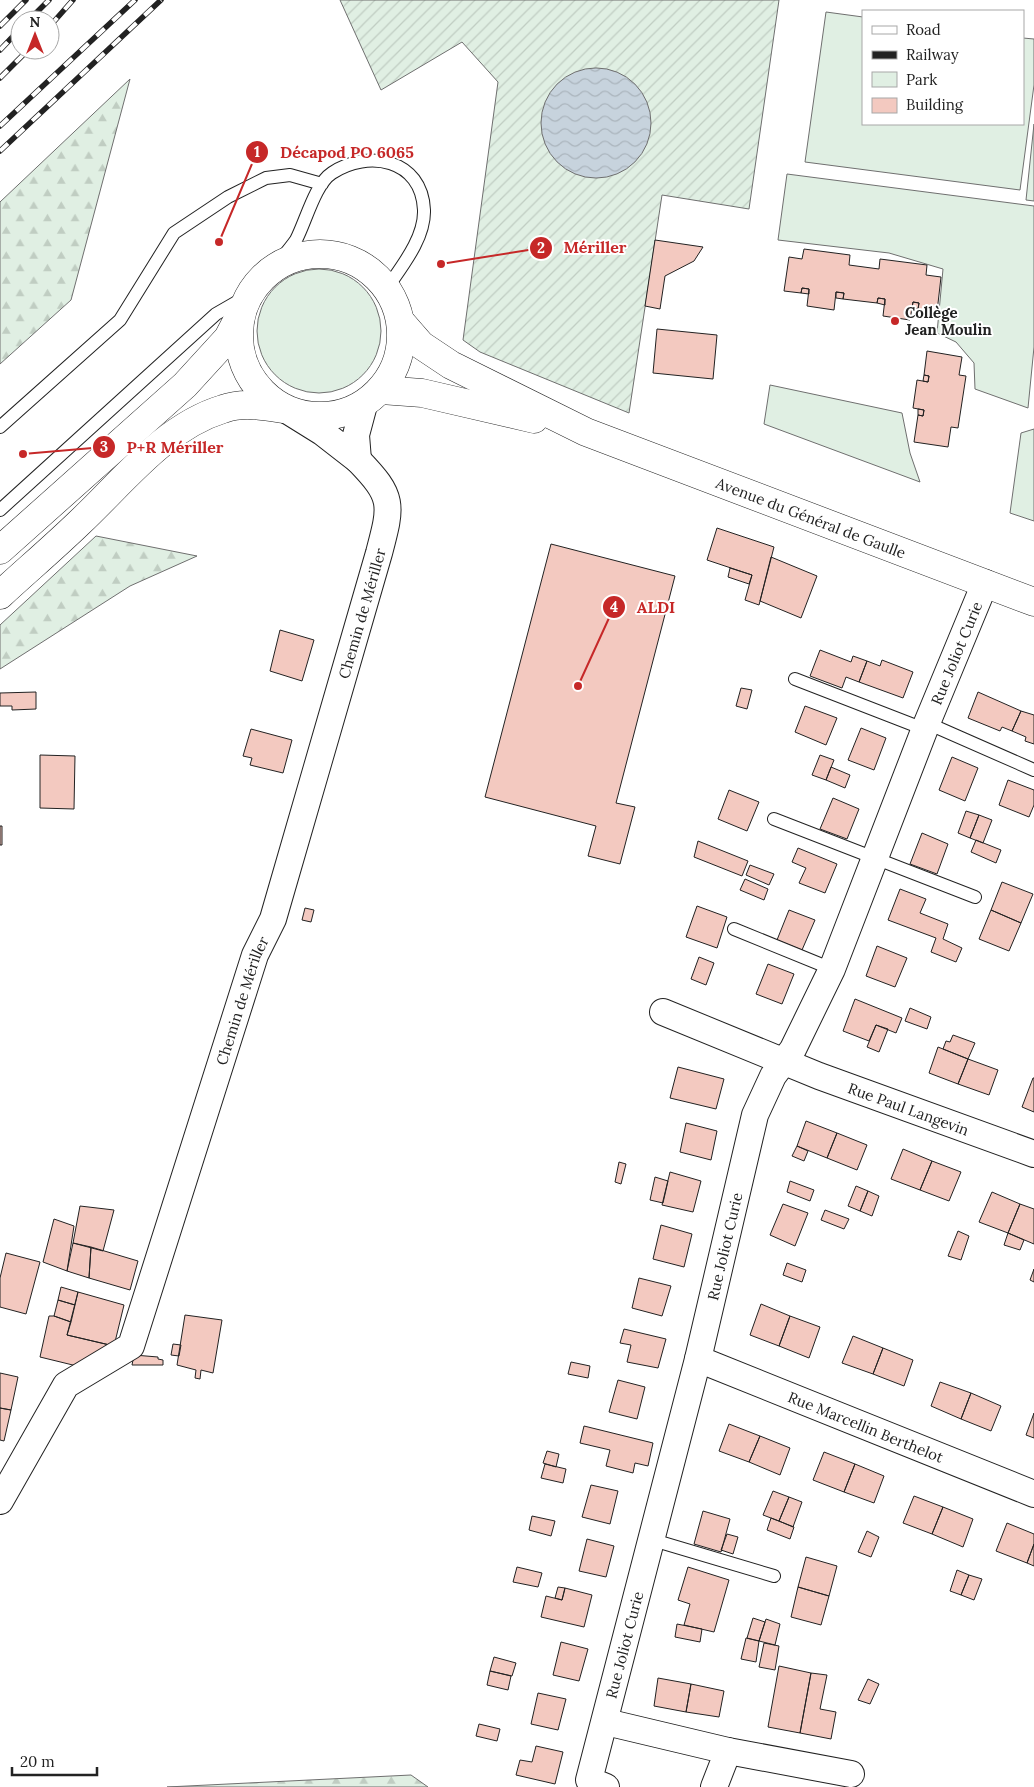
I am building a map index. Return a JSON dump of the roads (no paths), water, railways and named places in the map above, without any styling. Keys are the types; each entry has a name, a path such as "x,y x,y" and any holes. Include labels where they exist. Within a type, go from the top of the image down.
{"main road":[{"name":"Avenue du Général de Gaulle","path":"0,550 185,385 228,338 245,303 272,270 291,259 312,254 333,255 360,265 372,272 387,288 396,304 401,322 402,337 396,365 372,397"},
{"name":"Avenue du Général de Gaulle","path":"245,303 238,330 239,350 245,368 255,385 268,399 285,409"},
{"name":"Avenue du Général de Gaulle","path":"401,322 422,345 451,365 586,432 1034,602"},
{"name":"Avenue du Général de Gaulle","path":"0,595 79,524 148,456 185,426 225,408 245,405 285,409 311,416 338,415 372,397 429,394 586,432"}],"street":[{"path":"358,460 356,435 372,397"},
{"name":"Chemin de Mériller","path":"0,1501 66,1385 131,1346 255,955 272,919 380,553 388,520 389,504 381,486 358,460 322,432 285,409"},
{"name":"Rue Joliot Curie","path":"606,1787 589,1780 653,1540 698,1359 755,1115 773,1076 793,1049 832,969 926,726 985,583"},
{"name":"Rue Paul Langevin","path":"664,1012 819,1076 1034,1154"},
{"name":"Rue Marcellin Berthelot","path":"698,1359 1034,1494"},
{"path":"606,1722 728,1752 851,1774"},
{"path":"714,1787 728,1752"}],"lane":[{"path":"272,270 295,241 322,184 331,174 350,164 374,160 391,162 411,176 420,191 424,210 419,234 406,261 387,288"},
{"path":"0,427 120,320 174,232 228,197 266,178 290,174 322,184"},
{"path":"0,510 216,314 245,303"},
{"name":"Rue Joliot Curie","path":"795,679 926,726 1034,770"},
{"path":"774,819 975,897"},
{"path":"734,930 832,969"},
{"path":"653,1540 774,1576"}],"water":[{"path":"596,68 617,72 635,84 647,102 651,123 647,144 635,162 617,174 596,178 575,174 557,162 545,144 541,123 545,102 557,84 575,72"}],"railway":[{"path":"0,26 26,0"},
{"path":"39,10 49,0"},
{"path":"60,15 73,0"},
{"path":"0,126 135,0"},
{"path":"0,151 161,0"},
{"path":"0,50 10,40"},
{"path":"0,78 18,60"}],"place":[{"name":"Décapod PO 6065","path":"219,242"},
{"name":"Mériller","path":"441,264"},
{"name":"Collège Jean Moulin","path":"895,321"},
{"name":"P+R Mériller","path":"23,454"},
{"name":"ALDI","path":"578,686"}]}
